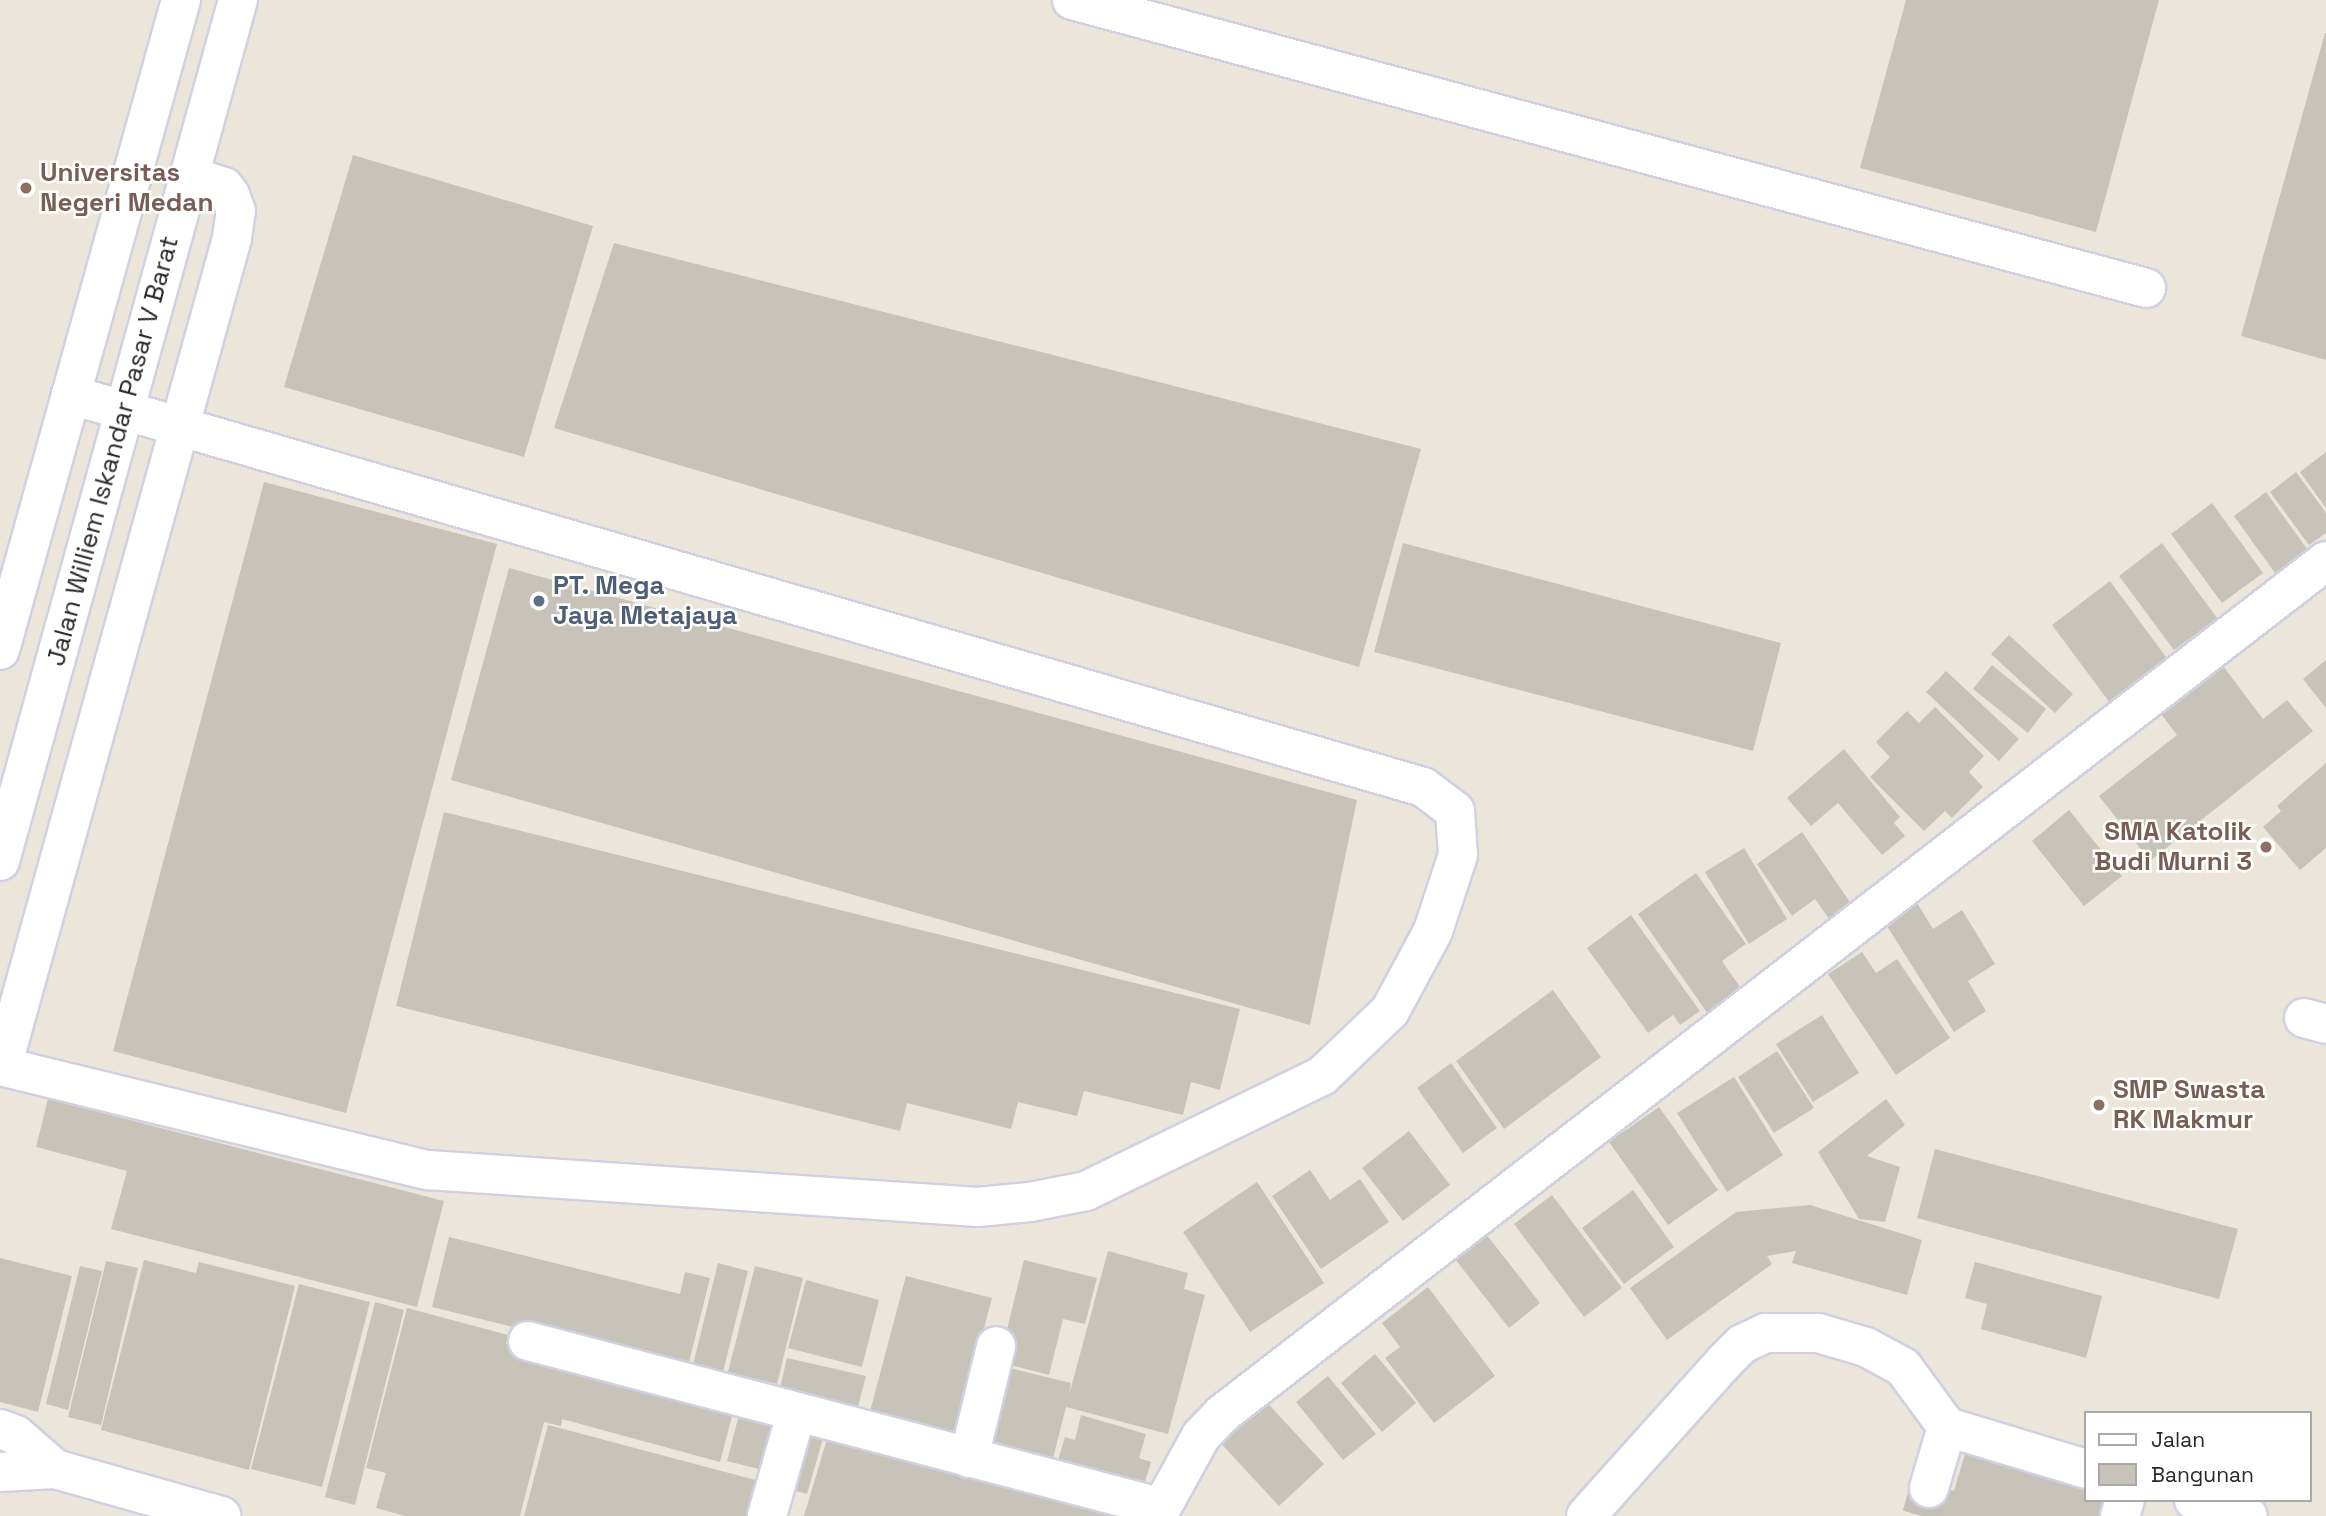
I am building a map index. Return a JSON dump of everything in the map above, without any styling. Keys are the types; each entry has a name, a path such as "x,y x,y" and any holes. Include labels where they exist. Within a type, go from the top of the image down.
{"street":[{"name":"Jalan Williem Iskandar Pasar V Barat","path":"0,650 181,0"},
{"name":"Jalan Williem Iskandar Pasar V Barat","path":"0,861 238,0"},
{"path":"1072,0 2146,288"},
{"path":"71,395 125,410 182,427 1423,787 1447,801 1460,826 1451,887 1433,932 1390,1011 1322,1076 1086,1191 1030,1202 978,1207 428,1170 1,1066 182,427 236,211 224,187 190,176"},
{"path":"528,1341 969,1458 1158,1512 1201,1436 1222,1414 2326,561"},
{"path":"1586,1516 1724,1362 1742,1344 1766,1333 1818,1334 1866,1347 1903,1367 1947,1427 1981,1441 2084,1468"},
{"path":"969,1458 996,1346"},
{"path":"767,1516 796,1414"},
{"path":"1929,1488 1947,1427"},
{"path":"0,1429 16,1435 55,1469"},
{"path":"0,1472 55,1469 221,1516"},
{"path":"2201,1502 2248,1516"}],"building":[{"path":"1906,0 2159,0 2096,232 1860,168"},
{"path":"2326,33 2326,360 2241,336"},
{"path":"353,155 593,226 524,457 284,387"},
{"path":"614,243 1421,449 1359,667 554,428"},
{"path":"2326,452 2326,508 2300,472"},
{"path":"2296,472 2326,513 2326,533 2309,545 2270,492"},
{"path":"264,482 497,544 346,1113 113,1051"},
{"path":"2266,492 2307,549 2275,573 2234,516"},
{"path":"2212,503 2263,573 2222,603 2171,534"},
{"path":"1403,543 1781,643 1753,751 1374,652"},
{"path":"2162,543 2217,618 2174,650 2119,576"},
{"path":"509,568 1357,800 1310,1025 451,780"},
{"path":"2110,581 2171,664 2113,707 2052,625"},
{"path":"2009,635 2073,694 2055,713 1991,654"},
{"path":"2326,660 2326,708 2303,679"},
{"path":"1992,665 2046,709 2028,733 1973,689"},
{"path":"2223,666 2263,719 2287,700 2313,731 2150,861 2099,796 2177,735 2161,714"},
{"path":"1946,671 2019,739 1999,761 1926,692"},
{"path":"1935,707 1984,756 1969,772 1983,787 1952,818 1945,811 1924,831 1870,777 1890,757 1876,742 1907,711 1919,723"},
{"path":"1844,749 1900,817 1894,823 1905,836 1882,855 1838,803 1811,826 1787,798"},
{"path":"2326,763 2326,848 2300,870 2263,827 2281,811 2277,806"},
{"path":"2069,810 2122,876 2084,906 2032,841"},
{"path":"444,812 1240,1009 1220,1090 1191,1082 1183,1115 1084,1091 1077,1116 1018,1102 1011,1129 907,1103 900,1131 396,1006"},
{"path":"1802,832 1852,905 1830,920 1815,899 1792,916 1757,864"},
{"path":"1744,848 1787,919 1749,944 1705,872"},
{"path":"1696,873 1746,944 1722,961 1742,990 1708,1014 1638,914"},
{"path":"1917,903 1933,929 1962,910 1995,964 1968,981 1986,1011 1954,1032 1885,923"},
{"path":"1631,915 1700,1011 1680,1025 1673,1015 1648,1033 1587,948"},
{"path":"1862,952 1876,973 1897,959 1950,1038 1896,1075 1828,974"},
{"path":"1553,990 1601,1057 1504,1129 1456,1061"},
{"path":"1822,1015 1859,1073 1813,1102 1776,1044"},
{"path":"1777,1051 1814,1108 1774,1133 1738,1077"},
{"path":"1451,1063 1497,1128 1463,1153 1417,1088"},
{"path":"1734,1077 1783,1155 1727,1192 1677,1113"},
{"path":"48,1099 444,1201 417,1307 111,1229 127,1171 36,1147"},
{"path":"1886,1099 1905,1125 1867,1156 1900,1167 1885,1222 1859,1219 1818,1152"},
{"path":"1659,1107 1718,1190 1668,1225 1609,1142"},
{"path":"1409,1131 1450,1185 1403,1221 1362,1168"},
{"path":"1935,1149 2238,1229 2219,1299 1917,1218"},
{"path":"1310,1170 1330,1200 1360,1179 1389,1222 1321,1269 1272,1196"},
{"path":"1257,1182 1324,1283 1250,1332 1183,1232"},
{"path":"1633,1190 1674,1247 1624,1284 1582,1228"},
{"path":"1552,1195 1622,1288 1584,1317 1514,1224"},
{"path":"1810,1205 1922,1240 1907,1295 1792,1263 1796,1251 1767,1256 1772,1264 1667,1340 1630,1288 1736,1212"},
{"path":"1486,1234 1540,1303 1509,1328 1455,1259"},
{"path":"449,1237 680,1294 685,1272 710,1278 687,1370 432,1307"},
{"path":"1108,1251 1188,1273 1184,1289 1205,1295 1168,1434 1066,1407 1051,1466 990,1452 1010,1368 1071,1383 1069,1395"},
{"path":"0,1258 72,1276 38,1412 0,1402"},
{"path":"144,1260 196,1273 199,1262 295,1286 249,1470 101,1430"},
{"path":"1024,1260 1097,1278 1085,1324 1063,1319 1049,1375 999,1362"},
{"path":"106,1261 138,1268 101,1425 68,1417"},
{"path":"1975,1262 2102,1296 2086,1358 1981,1329 1987,1304 1965,1298"},
{"path":"718,1263 748,1271 723,1372 693,1365"},
{"path":"80,1266 102,1271 68,1410 46,1404"},
{"path":"755,1266 803,1278 777,1384 728,1372"},
{"path":"906,1276 992,1298 954,1441 868,1419"},
{"path":"806,1280 879,1300 862,1367 788,1348"},
{"path":"299,1284 370,1302 322,1487 251,1469"},
{"path":"1428,1287 1495,1376 1434,1423 1385,1358 1400,1347 1382,1323"},
{"path":"375,1302 404,1310 355,1505 325,1497"},
{"path":"407,1308 508,1335 506,1344 735,1405 720,1462 562,1419 561,1426 544,1422 520,1516 405,1516 376,1508 386,1473 366,1468"},
{"path":"1375,1354 1416,1403 1382,1432 1341,1383"},
{"path":"787,1358 866,1376 857,1410 779,1392"},
{"path":"1328,1376 1376,1434 1343,1460 1296,1402"},
{"path":"1261,1396 1324,1464 1279,1506 1215,1437"},
{"path":"741,1407 785,1419 771,1472 727,1461"},
{"path":"1081,1415 1146,1434 1139,1458 1151,1462 1142,1492 1056,1467 1065,1437 1075,1440"},
{"path":"800,1421 826,1428 807,1494 781,1487"},
{"path":"548,1425 771,1484 763,1516 524,1516"},
{"path":"830,1429 1118,1516 804,1516"},
{"path":"1968,1444 2084,1478 2084,1502 2103,1502 2099,1516 1925,1516 1934,1485 1954,1491"}],"tunnel":[{"path":"1921,1516 1929,1488"}],"place":[{"name":"Universitas Negeri Medan","path":"26,188"},
{"name":"PT. Mega Jaya Metajaya","path":"539,601"},
{"name":"SMA Katolik Budi Murni 3","path":"2266,847"},
{"name":"SMP Swasta RK Makmur","path":"2099,1105"}]}
